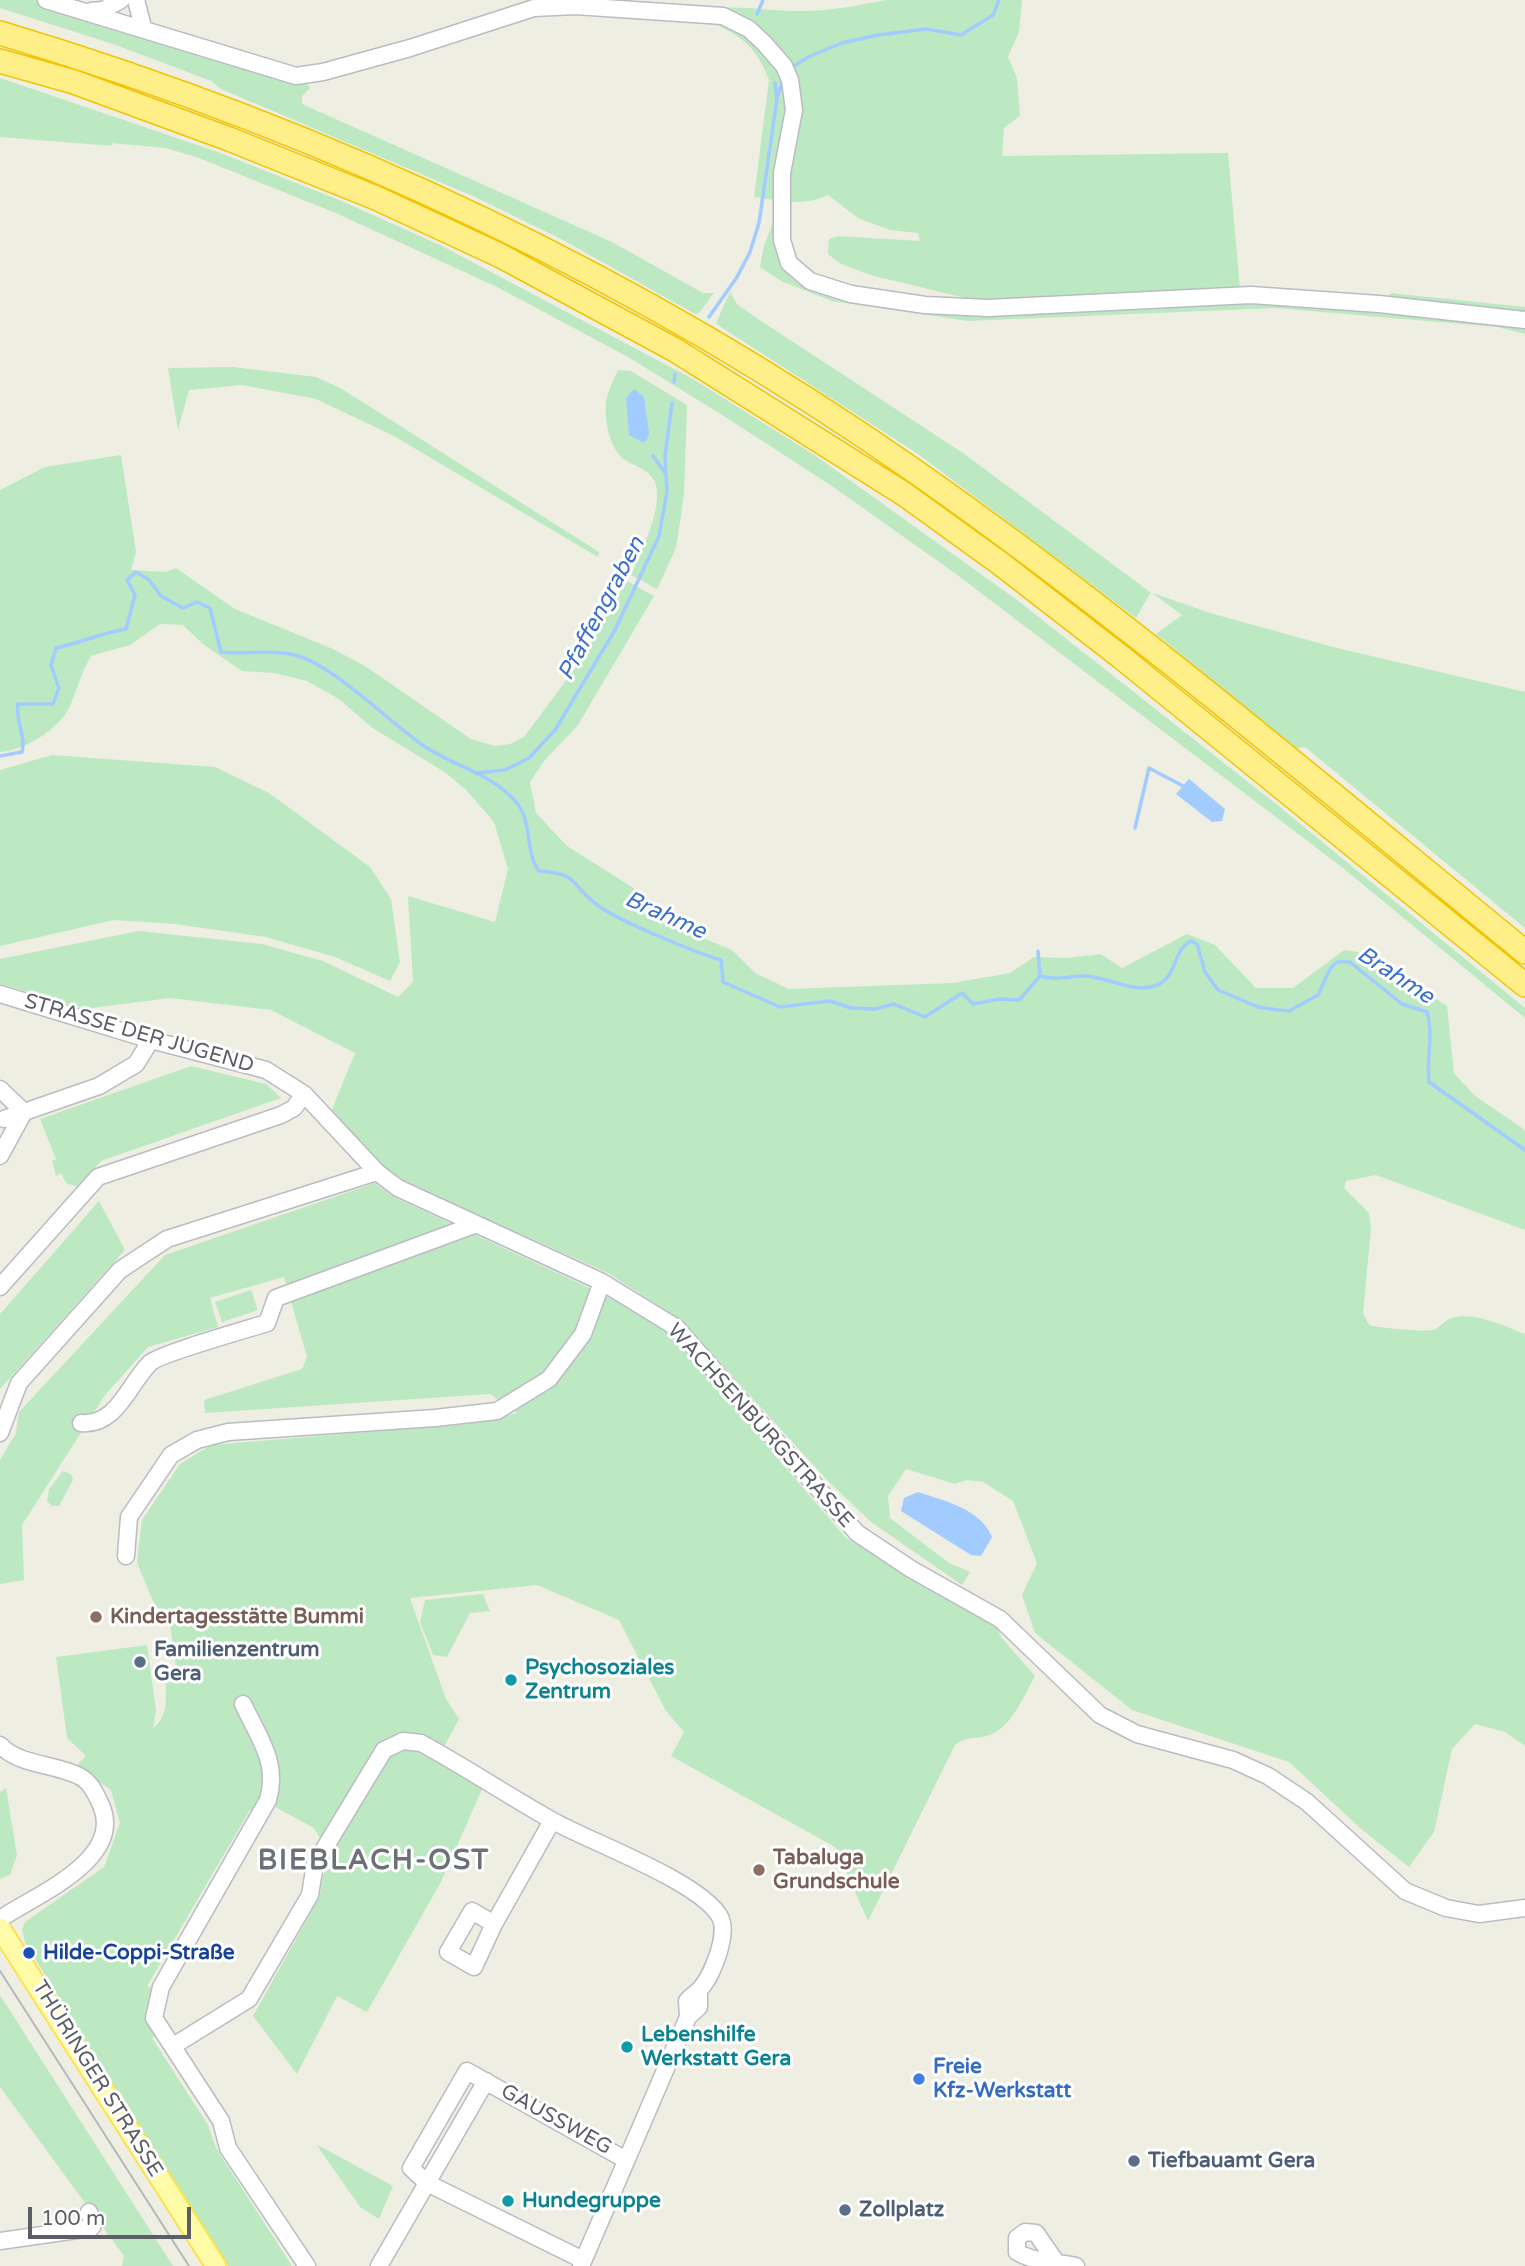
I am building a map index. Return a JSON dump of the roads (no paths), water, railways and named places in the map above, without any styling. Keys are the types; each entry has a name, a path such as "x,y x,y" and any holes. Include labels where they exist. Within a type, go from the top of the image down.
{"highway":[{"path":"0,33 161,84 354,160 543,246 710,340 913,470 1122,626 1525,952"},
{"path":"0,61 74,82 376,198 500,256 697,363 904,494 1097,638 1525,985"}],"main road":[{"name":"THÜRINGER STRASSE","path":"0,1928 216,2266"}],"street":[{"path":"46,0 143,27 239,61 296,76 410,48 534,9 575,6 723,16 749,29 764,43 784,66 790,80 794,110 782,173 782,240 789,263 810,281 851,294 925,305 988,309 1251,295 1379,304 1525,320"},
{"path":"89,12 103,10 121,0"},
{"path":"136,0 143,27"},
{"name":"STRASSE DER JUGEND","path":"0,994 151,1040 266,1070 304,1094 339,1131"},
{"path":"4,1119 99,1086 136,1064 151,1040"},
{"path":"0,1089 24,1112"},
{"path":"0,1287 98,1177 281,1115 294,1108 304,1094"},
{"path":"0,1156 24,1112"},
{"name":"WACHSENBURGSTRASSE","path":"339,1131 377,1172 398,1188 602,1282 677,1328 857,1533 911,1569 1000,1619 1100,1715 1137,1734 1233,1760 1268,1776 1307,1802 1405,1891 1446,1908 1479,1914 1525,1908"},
{"path":"0,1433 19,1383 120,1270 167,1239 377,1172"},
{"path":"80,1423 100,1422 116,1408 152,1361 267,1323 276,1298 474,1224"},
{"path":"126,1556 128,1517 172,1455 197,1440 228,1432 435,1418 497,1410 549,1379 583,1335 602,1282"},
{"path":"243,1704 272,1764 274,1781 268,1800 161,1987 154,2006 154,2018 220,2121 228,2148 307,2266"},
{"path":"173,2046 249,1999 310,1895 315,1864 384,1750 403,1741 421,1744 552,1821 592,1842 623,1853 706,1899 720,1917 724,1930 721,1947 699,1990 699,2007 688,2017 582,2263 427,2183 411,2168 455,2087 467,2071 486,2081 427,2183 379,2266"},
{"path":"0,1745 9,1755 82,1777 94,1790 103,1809 105,1829 102,1841 89,1861 0,1919"},
{"path":"494,1924 552,1821"},
{"name":"GAUSSWEG","path":"486,2081 626,2160"},
{"path":"0,2241 91,2228 93,2225 89,2212"},
{"path":"1056,2262 1076,2266"}],"water":[{"path":"634,389 644,397 649,433 647,440 642,442 629,435 626,398"},
{"path":"1189,779 1225,809 1222,821 1212,822 1176,794"},
{"path":"918,1492 960,1507 979,1519 992,1537 981,1556 971,1555 901,1511 904,1498"}],"waterway":[{"name":"Pfaffengraben","path":"757,14 763,0"},
{"path":"791,68 808,57 842,43 878,35 926,29 961,35 993,15 999,0"},
{"path":"777,97 783,81"},
{"name":"Pfaffengraben","path":"709,317 737,277 750,252 759,223 777,99 775,83"},
{"name":"Pfaffengraben","path":"674,382 675,374"},
{"name":"Pfaffengraben","path":"476,773 505,770 529,758 555,730 615,630 659,536 667,492 665,456 672,403"},
{"path":"653,456 666,474"},
{"name":"Brahme","path":"0,756 22,752 18,704 53,704 59,688 51,665 56,648 126,629 135,595 127,580 136,572 149,580 161,596 183,608 197,602 210,608 221,652 286,653 309,660 325,669 421,744 483,776 506,792 522,810 534,863 539,871 568,877 606,911 637,927 721,960 723,982 780,1007 830,1001 851,1008 875,1009 894,1004 925,1017 962,993 973,1004 999,999 1019,1000 1040,976 1094,977 1145,988 1164,981 1181,950 1191,941 1197,944 1205,972 1218,990 1258,1007 1289,1011 1318,995 1330,969 1337,962 1350,962 1402,1004 1427,1012 1430,1029 1429,1082 1525,1150"},
{"path":"1135,828 1149,768 1183,786"},
{"path":"1038,951 1040,976"}],"tram line":[{"path":"0,1971 189,2266"}],"place":[{"name":"Kindertagesstätte Bummi","path":"96,1617"},
{"name":"Familienzentrum Gera","path":"140,1662"},
{"name":"Psychosoziales Zentrum","path":"511,1680"},
{"name":"Tabaluga Grundschule","path":"759,1870"},
{"name":"Hilde-Coppi-Straße","path":"29,1953"},
{"name":"Lebenshilfe Werkstatt Gera","path":"627,2047"},
{"name":"Freie Kfz-Werkstatt","path":"919,2079"},
{"name":"Tiefbauamt Gera","path":"1134,2161"},
{"name":"Hundegruppe","path":"508,2201"},
{"name":"Zollplatz","path":"845,2210"}],"district":[{"name":"BIEBLACH-OST","path":"374,1862"}]}
